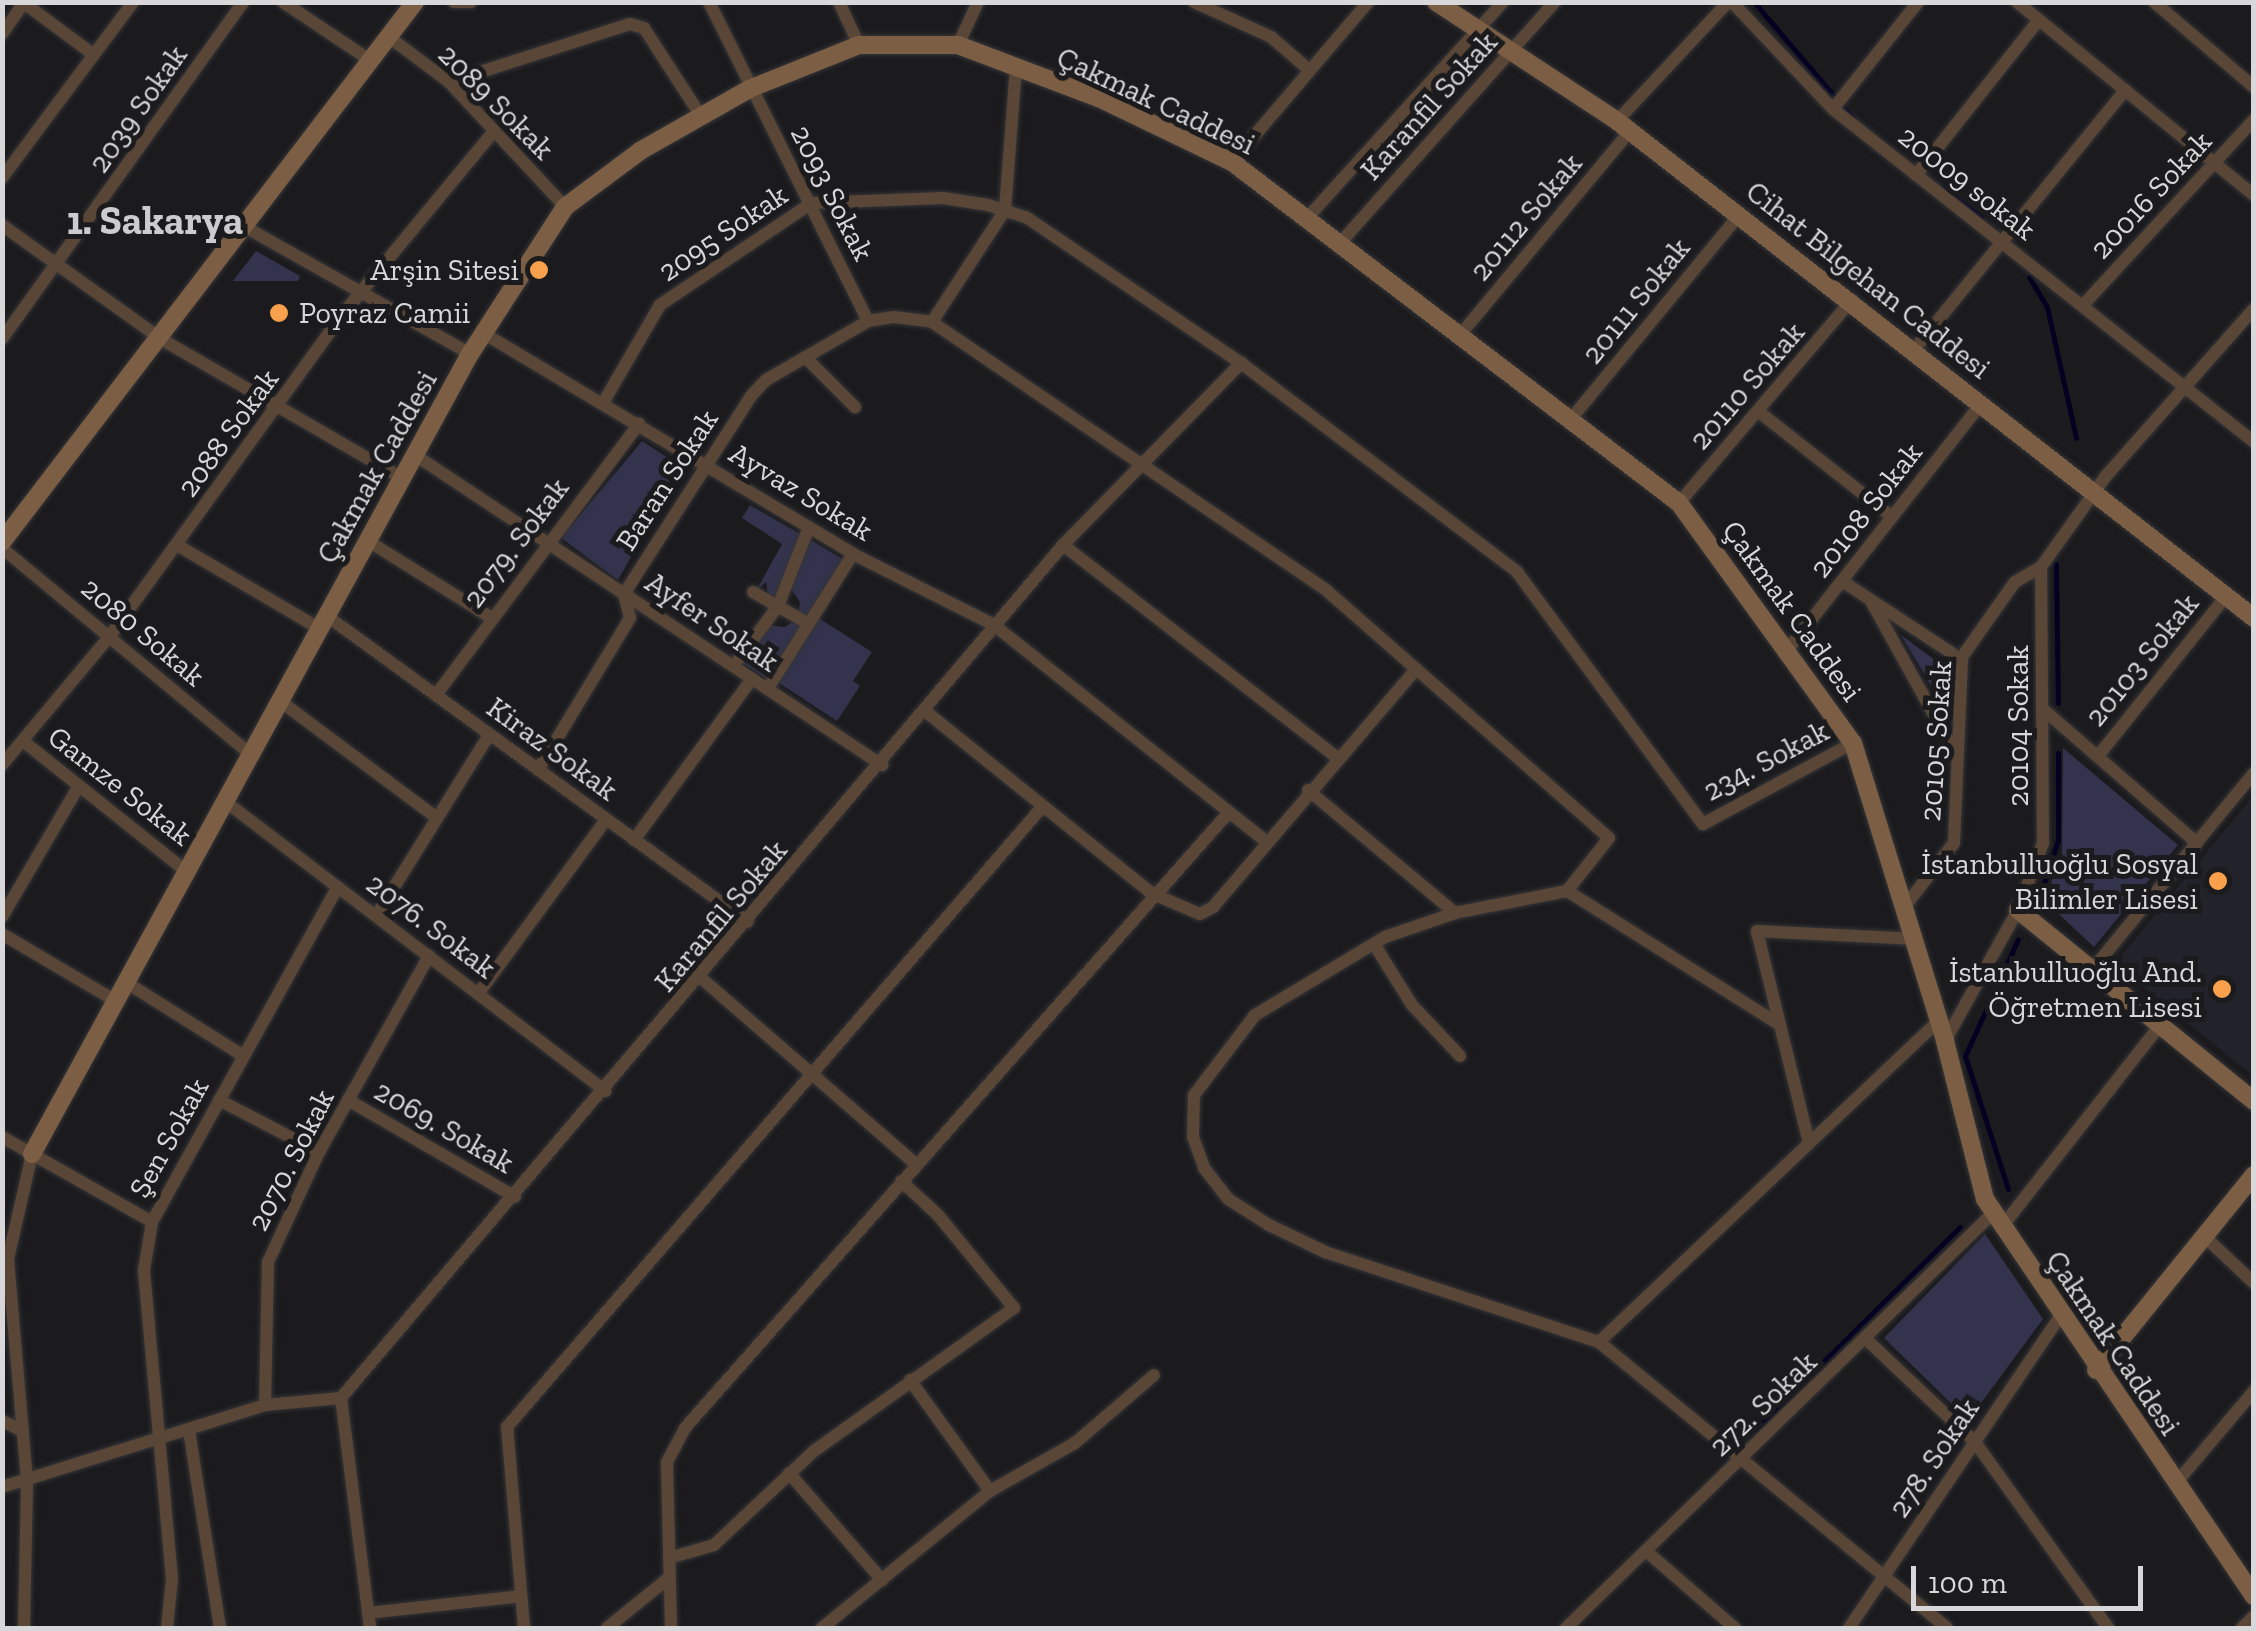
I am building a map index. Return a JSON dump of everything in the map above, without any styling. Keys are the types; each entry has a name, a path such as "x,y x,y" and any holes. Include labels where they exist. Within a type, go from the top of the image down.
{"main road":[{"name":"Cihat Bilgehan Caddesi","path":"1436,2 1513,49 1624,126 1852,300 2254,618"},
{"path":"2,545 414,3"},
{"name":"Çakmak Caddesi","path":"32,1154 470,354 565,206 749,88 859,45 958,45 1232,162 1679,504 1789,648 1853,743 1906,904 1997,1221 2254,1597"},
{"path":"2018,910 2254,1101"},
{"path":"2096,1370 2254,1176"}],"street":[{"path":"2,34 24,2 94,55"},
{"path":"2,178 132,2"},
{"name":"2039 Sokak","path":"2,339 58,266 243,2"},
{"path":"283,2 371,61"},
{"path":"454,2 470,2"},
{"name":"2093 Sokak","path":"709,2 868,320"},
{"path":"839,2 859,45"},
{"path":"958,45 978,2"},
{"path":"1194,2 1271,37 1308,70"},
{"path":"1232,162 1368,2"},
{"name":"Karanfil Sokak","path":"1308,217 1503,2"},
{"name":"Karanfil Sokak","path":"1341,242 1555,2"},
{"name":"20009 sokak","path":"1730,2 1834,108 2254,442"},
{"name":"20112 Sokak","path":"1460,334 1624,126 1730,2"},
{"path":"1834,108 1918,2"},
{"path":"2017,2 2254,195"},
{"path":"2154,2 2254,87"},
{"path":"1916,175 2039,20"},
{"path":"449,82 630,24 644,28 701,116"},
{"name":"2089 Sokak","path":"389,38 449,82 565,206"},
{"path":"932,322 1004,210 1016,67"},
{"path":"1914,350 2125,90"},
{"name":"20016 Sokak","path":"2084,304 2254,120"},
{"name":"2088 Sokak","path":"2,765 13,745 109,637 364,294 494,131"},
{"name":"2095 Sokak","path":"604,404 660,305 812,203 943,198 1026,217 1241,363 1516,572 1703,824"},
{"name":"20111 Sokak","path":"1572,419 1740,214"},
{"path":"2,225 160,338 402,478"},
{"path":"245,227 470,354"},
{"name":"20110 Sokak","path":"1679,504 1852,300"},
{"name":"20105 Sokak","path":"1906,904 1954,844 1962,657 2014,582 2041,567 2094,492 2254,309"},
{"path":"868,320 932,322 1326,590 1609,838 1566,892 1455,913 1374,944 1255,1015 1218,1057 1194,1095 1194,1137 1204,1168 1228,1199 1325,1252 1599,1342 1947,1628"},
{"name":"Baran Sokak","path":"538,770 630,618 624,594 705,464 766,380 868,320"},
{"name":"Ayvaz Sokak","path":"484,333 853,554 994,625 1266,841"},
{"path":"806,357 855,407"},
{"name":"Karanfil Sokak","path":"340,1398 702,978 1063,545 1137,464 1152,457 1241,363"},
{"name":"20108 Sokak","path":"1789,648 1982,403"},
{"path":"1758,411 1892,518"},
{"name":"2079. Sokak","path":"436,695 490,617 639,424"},
{"name":"Ayfer Sokak","path":"415,454 882,765"},
{"path":"738,660 778,606 809,527"},
{"path":"368,541 490,617"},
{"name":"2080 Sokak","path":"2,545 251,754"},
{"name":"Kiraz Sokak","path":"177,545 324,622 436,695 748,922"},
{"path":"1063,545 1336,756"},
{"path":"772,682 853,554"},
{"name":"20104 Sokak","path":"1946,1040 2018,910 2043,842 2041,567"},
{"path":"1842,581 1953,654"},
{"path":"753,592 808,624"},
{"name":"20103 Sokak","path":"2098,756 2226,596"},
{"path":"1871,601 1959,759"},
{"path":"925,711 1152,894 1200,914 1214,907 1336,756 1416,669"},
{"path":"634,840 752,678"},
{"path":"280,701 437,818"},
{"path":"2044,710 2197,843"},
{"path":"376,916 490,734"},
{"name":"234. Sokak","path":"1703,824 1853,743"},
{"name":"Gamze Sokak","path":"13,745 78,786 186,871"},
{"path":"2092,970 2254,773"},
{"path":"2,916 78,786"},
{"path":"1308,790 1455,913"},
{"name":"2076. Sokak","path":"226,802 606,1091"},
{"path":"524,1628 508,1427 1044,806"},
{"path":"671,1628 667,1462 684,1428 1152,894 1230,812"},
{"path":"478,994 606,820"},
{"name":"Şen Sokak","path":"166,1628 172,1579 144,1270 152,1222 338,888"},
{"path":"1566,892 1777,1023"},
{"path":"1809,1144 1758,931 1916,939"},
{"path":"2,934 114,1000"},
{"path":"1374,944 1394,981 1460,1056"},
{"name":"2070. Sokak","path":"266,1405 268,1262 318,1152 428,956"},
{"path":"702,978 916,1164"},
{"path":"124,981 242,1055"},
{"path":"1599,1342 1940,1020"},
{"name":"272. Sokak","path":"1566,1628 1997,1221 2160,1025"},
{"path":"219,1100 318,1152"},
{"name":"2069. Sokak","path":"348,1100 515,1197"},
{"path":"2,1137 152,1222"},
{"path":"24,1628 27,1481 6,1284 32,1154"},
{"path":"669,1558 714,1545 789,1472 910,1380 1014,1308 901,1182"},
{"path":"2204,1236 2254,1283"},
{"name":"278. Sokak","path":"1849,1628 2061,1315"},
{"path":"1867,1340 1975,1442 2108,1628"},
{"path":"822,1628 990,1491 1075,1443 1154,1375"},
{"path":"910,1380 990,1491"},
{"path":"2176,1483 2254,1391"},
{"path":"2,1487 266,1405 340,1398 370,1628"},
{"path":"2,1420 23,1430"},
{"path":"189,1430 220,1628"},
{"path":"789,1472 882,1580"},
{"path":"1646,1551 1735,1628"},
{"path":"607,1628 670,1577"},
{"path":"368,1613 521,1596"},
{"path":"2242,1628 2254,1616"}],"shaded area":[{"path":"256,251 300,276 298,281 233,281"},
{"path":"642,441 682,467 618,580 561,538"},
{"path":"750,505 802,535 777,596 768,594 766,582 756,591 782,544 742,518"},
{"path":"807,538 846,561 808,620 798,614 800,602 789,586"},
{"path":"817,617 872,652 853,681 860,686 837,721 776,681"},
{"path":"795,620 805,625 770,681 740,661 766,625 785,627"},
{"path":"1901,635 1951,672 1951,719"},
{"path":"2063,748 2178,845 2094,947 2044,900 2062,856"},
{"name":"İstanbulluoğlu Sosyal Bilimler Lisesi","path":"2253,796 2253,1076 2115,963"},
{"path":"1985,1234 2043,1319 1975,1411 1964,1416 1884,1338"}],"waterway":[{"path":"1754,2 1852,117"},
{"path":"1943,188 1981,217"},
{"path":"2029,277 2047,307 2076,438"},
{"path":"2056,564 2058,703"},
{"path":"2042,890 2058,840 2058,753"},
{"path":"2008,1189 1965,1056 2018,939"},
{"path":"1755,1429 1960,1227"}],"place":[{"name":"Arşin Sitesi","path":"539,270"},
{"name":"Poyraz Camii","path":"279,313"},
{"name":"İstanbulluoğlu Sosyal Bilimler Lisesi","path":"2218,881"},
{"name":"İstanbulluoğlu And. Öğretmen Lisesi","path":"2222,989"}],"district":[{"name":"1. Sakarya","path":"155,220"}]}
